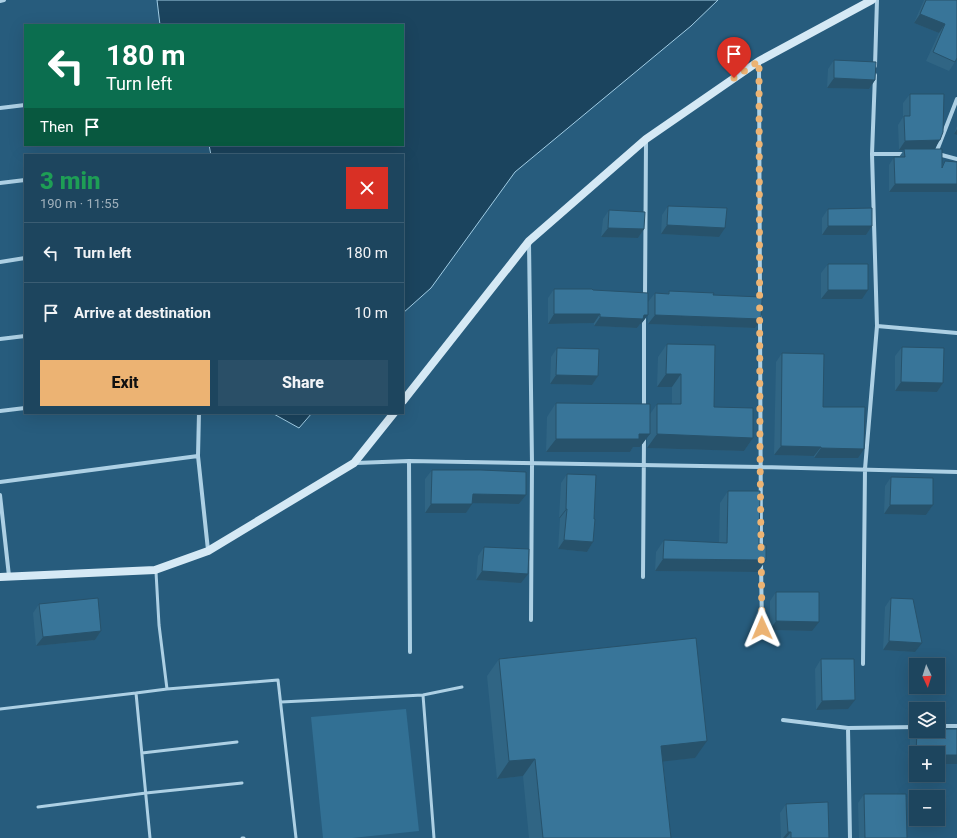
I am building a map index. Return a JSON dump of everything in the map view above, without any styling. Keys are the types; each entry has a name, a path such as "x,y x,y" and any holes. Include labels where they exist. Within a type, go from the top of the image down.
{"street":[{"path":"0,1 4,0"},
{"path":"404,400 529,241 646,139 759,61 872,0"},
{"path":"863,664 865,469 877,326 872,154 877,0"},
{"path":"759,61 760,308"},
{"path":"936,153 957,98"},
{"path":"0,108 24,105"},
{"path":"644,306 646,139"},
{"path":"928,153 936,153 957,159"},
{"path":"872,154 912,154"},
{"path":"0,183 24,180"},
{"path":"529,241 532,463 531,620"},
{"path":"0,262 24,258"},
{"path":"644,314 644,409"},
{"path":"760,316 761,551"},
{"path":"877,326 957,333"},
{"path":"0,339 24,336"},
{"path":"0,411 24,408"},
{"path":"198,414 198,456 208,552"},
{"path":"0,578 156,570 208,552 354,463 393,414"},
{"path":"643,577 644,433"},
{"path":"0,482 198,456"},
{"path":"409,461 410,652"},
{"path":"354,463 409,461 957,472"},
{"path":"0,495 9,577"},
{"path":"761,559 762,628"},
{"path":"782,720 848,728 909,727"},
{"path":"945,726 957,726"},
{"path":"848,728 850,838"}],"lane":[{"path":"156,570 159,625 167,690"},
{"path":"0,709 136,693 278,680 296,838"},
{"path":"281,702 423,694 462,687"},
{"path":"136,693 150,838"},
{"path":"423,694 434,838"},
{"path":"142,753 237,742"},
{"path":"38,807 146,793 242,783"}],"shaded area":[{"path":"157,0 718,0 691,26 515,172 431,288 404,312 404,154 211,154 209,146 404,146 404,24 160,24"},
{"path":"274,414 311,414 299,428"},
{"path":"406,709 419,831 352,838 323,838 311,717"}],"building":[{"path":"926,0 957,0 957,58 955,62 933,52 945,24 920,14"},
{"path":"834,60 876,62 875,80 834,78"},
{"path":"910,94 944,94 943,132 940,140 905,141 904,116 910,116"},
{"path":"904,149 942,149 942,168 945,161 957,162 957,184 895,184 894,157 905,157"},
{"path":"668,206 727,208 725,228 667,225"},
{"path":"872,208 872,226 828,226 828,209"},
{"path":"609,210 645,212 644,229 608,228"},
{"path":"828,264 868,264 868,290 828,290"},
{"path":"554,289 592,289 648,293 648,315 644,315 643,319 600,317 600,314 554,314"},
{"path":"669,291 762,297 761,319 655,315 655,293 669,294"},
{"path":"667,344 715,345 714,407 753,408 753,438 657,434 657,404 681,404 681,374 666,374"},
{"path":"902,347 944,348 943,383 901,382"},
{"path":"557,348 599,349 598,376 556,375"},
{"path":"782,353 824,354 823,407 865,407 864,449 781,446"},
{"path":"556,403 650,404 650,434 639,434 639,439 556,439"},
{"path":"432,470 526,472 526,495 473,494 472,504 431,504"},
{"path":"567,474 596,475 593,542 564,540 567,509"},
{"path":"891,477 933,478 933,505 890,505"},
{"path":"728,491 760,491 759,544 766,545 766,560 663,559 664,540 727,543"},
{"path":"484,547 529,549 528,574 482,571"},
{"path":"776,592 819,592 819,622 776,621"},
{"path":"98,598 101,631 43,637 39,604"},
{"path":"891,598 913,599 922,643 889,641"},
{"path":"696,638 707,741 661,746 671,838 543,838 535,759 509,761 499,659"},
{"path":"821,659 854,659 855,700 822,701"},
{"path":"945,729 957,729 957,755 945,755 945,746 916,746 917,738 945,738"},
{"path":"864,794 906,794 907,838 865,838"},
{"path":"828,802 829,838 791,838 791,832 788,832 786,804"}],"route":[{"path":"734,78 759,61 762,628"}]}
